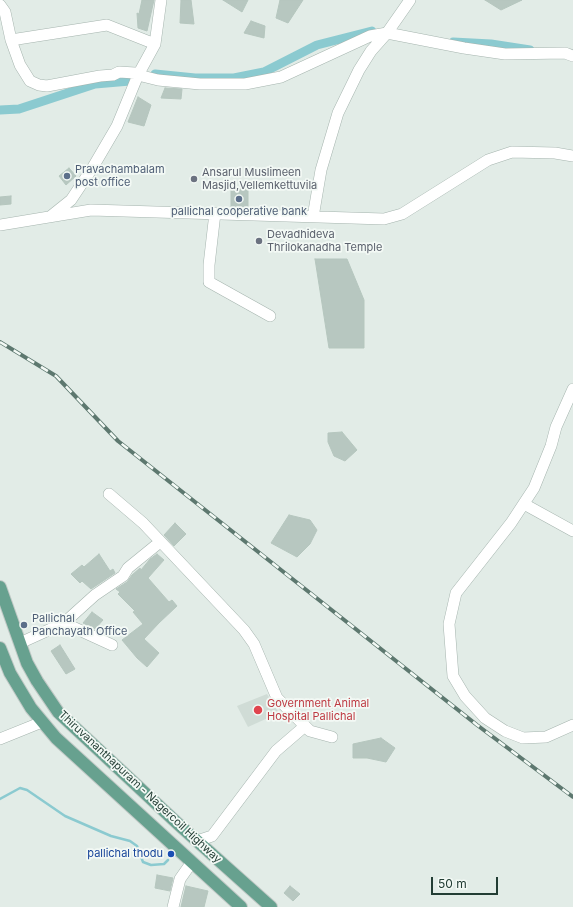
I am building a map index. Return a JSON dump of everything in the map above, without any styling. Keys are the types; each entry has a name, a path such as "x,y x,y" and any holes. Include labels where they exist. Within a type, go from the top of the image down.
{"main road":[{"name":"Thiruvananthapuram - Nagercoil Highway","path":"0,587 12,625 27,664 58,712 197,841 271,907"},
{"name":"Thiruvananthapuram - Nagercoil Highway","path":"0,648 10,673 31,708 56,738 241,907"}],"street":[{"path":"51,216 71,200 93,167 117,126 138,76 155,44 160,0"},
{"path":"313,217 320,170 338,113 359,70 371,51 387,33 410,0"},
{"path":"0,5 5,12 17,59 30,81 39,85 53,85 113,75 118,72 135,73 138,76 158,80 200,84 245,84 280,77 370,36 387,33 464,48 505,54 565,53 573,56"},
{"path":"11,40 107,25 155,44"},
{"path":"0,225 91,210 384,219 402,214 488,160 512,152 555,153 573,156"},
{"path":"215,213 209,265 209,282 270,316"},
{"path":"573,388 556,427 534,488 511,523 456,593 449,624 453,676 465,696 485,718 505,732 524,738 546,737 573,725"},
{"path":"109,494 143,523 244,630 254,644 277,698 310,731 332,737"},
{"path":"524,504 573,531"},
{"path":"20,643 64,622 95,595 123,576 128,568 160,542"},
{"path":"64,622 112,645"},
{"path":"0,739 42,722"},
{"path":"197,841 212,836 276,751 305,726"},
{"path":"173,907 180,880 192,862"}],"shaded area":[{"name":"Government Animal Hospital Pallichal","path":"267,694 279,713 248,727 237,706"}],"building":[{"path":"142,0 154,0 147,31 138,28 137,13 139,14"},
{"path":"181,0 191,0 194,24 180,23"},
{"path":"223,0 248,0 242,12"},
{"path":"280,0 303,0 288,23 276,18"},
{"path":"485,0 522,0 501,10"},
{"path":"251,21 265,26 264,38 244,33"},
{"path":"165,88 182,89 181,99 161,98"},
{"path":"138,97 151,105 144,126 128,122"},
{"name":"Pravachambalam post office","path":"69,168 76,176 66,185 59,176"},
{"name":"pallichal cooperative bank","path":"231,189 248,189 248,208 231,207"},
{"path":"11,196 11,204 0,205 0,197"},
{"path":"315,259 347,259 364,300 364,348 329,348"},
{"path":"342,432 357,450 345,461 334,456 328,442 328,433"},
{"path":"289,515 310,520 317,530 310,544 297,557 271,543"},
{"path":"175,523 186,534 174,546 164,535"},
{"path":"99,554 110,571 113,569 115,573 91,589 82,581 80,583 71,574 82,565 84,567"},
{"path":"157,554 164,560 148,578 169,602 172,600 177,606 144,639 159,653 147,667 137,658 122,640 143,624 133,612 135,611 118,594 120,592 116,589 127,582 132,575 140,568 141,570 150,559"},
{"path":"92,612 103,620 95,629 83,623"},
{"path":"60,645 75,669 66,674 51,651"},
{"path":"381,738 395,748 386,762 367,758 353,758 353,744"},
{"path":"157,875 173,878 170,891 155,888"},
{"path":"186,886 208,891 204,907 181,907"},
{"path":"290,886 300,894 293,901 284,893"}],"waterway":[{"path":"155,74 195,78 234,78 264,72 317,45 372,31"},
{"path":"453,42 491,44 530,50"},
{"path":"0,110 19,109 95,84 130,81"},
{"path":"0,799 20,788 27,790 65,816 111,836 130,841 137,846 143,862 151,865 164,864 168,860"}],"railway":[{"path":"0,342 56,376 118,441 477,725 573,797"}],"place":[{"name":"Pravachambalam post office","path":"67,176"},
{"name":"Ansarul Muslimeen Masjid,Vellemkettuvila","path":"194,179"},
{"name":"pallichal cooperative bank","path":"239,199"},
{"name":"Devadhideva Thrilokanadha Temple","path":"259,241"},
{"name":"Pallichal Panchayath Office","path":"24,625"},
{"name":"Government Animal Hospital Pallichal","path":"258,710"},
{"name":"pallichal thodu","path":"171,854"}]}
